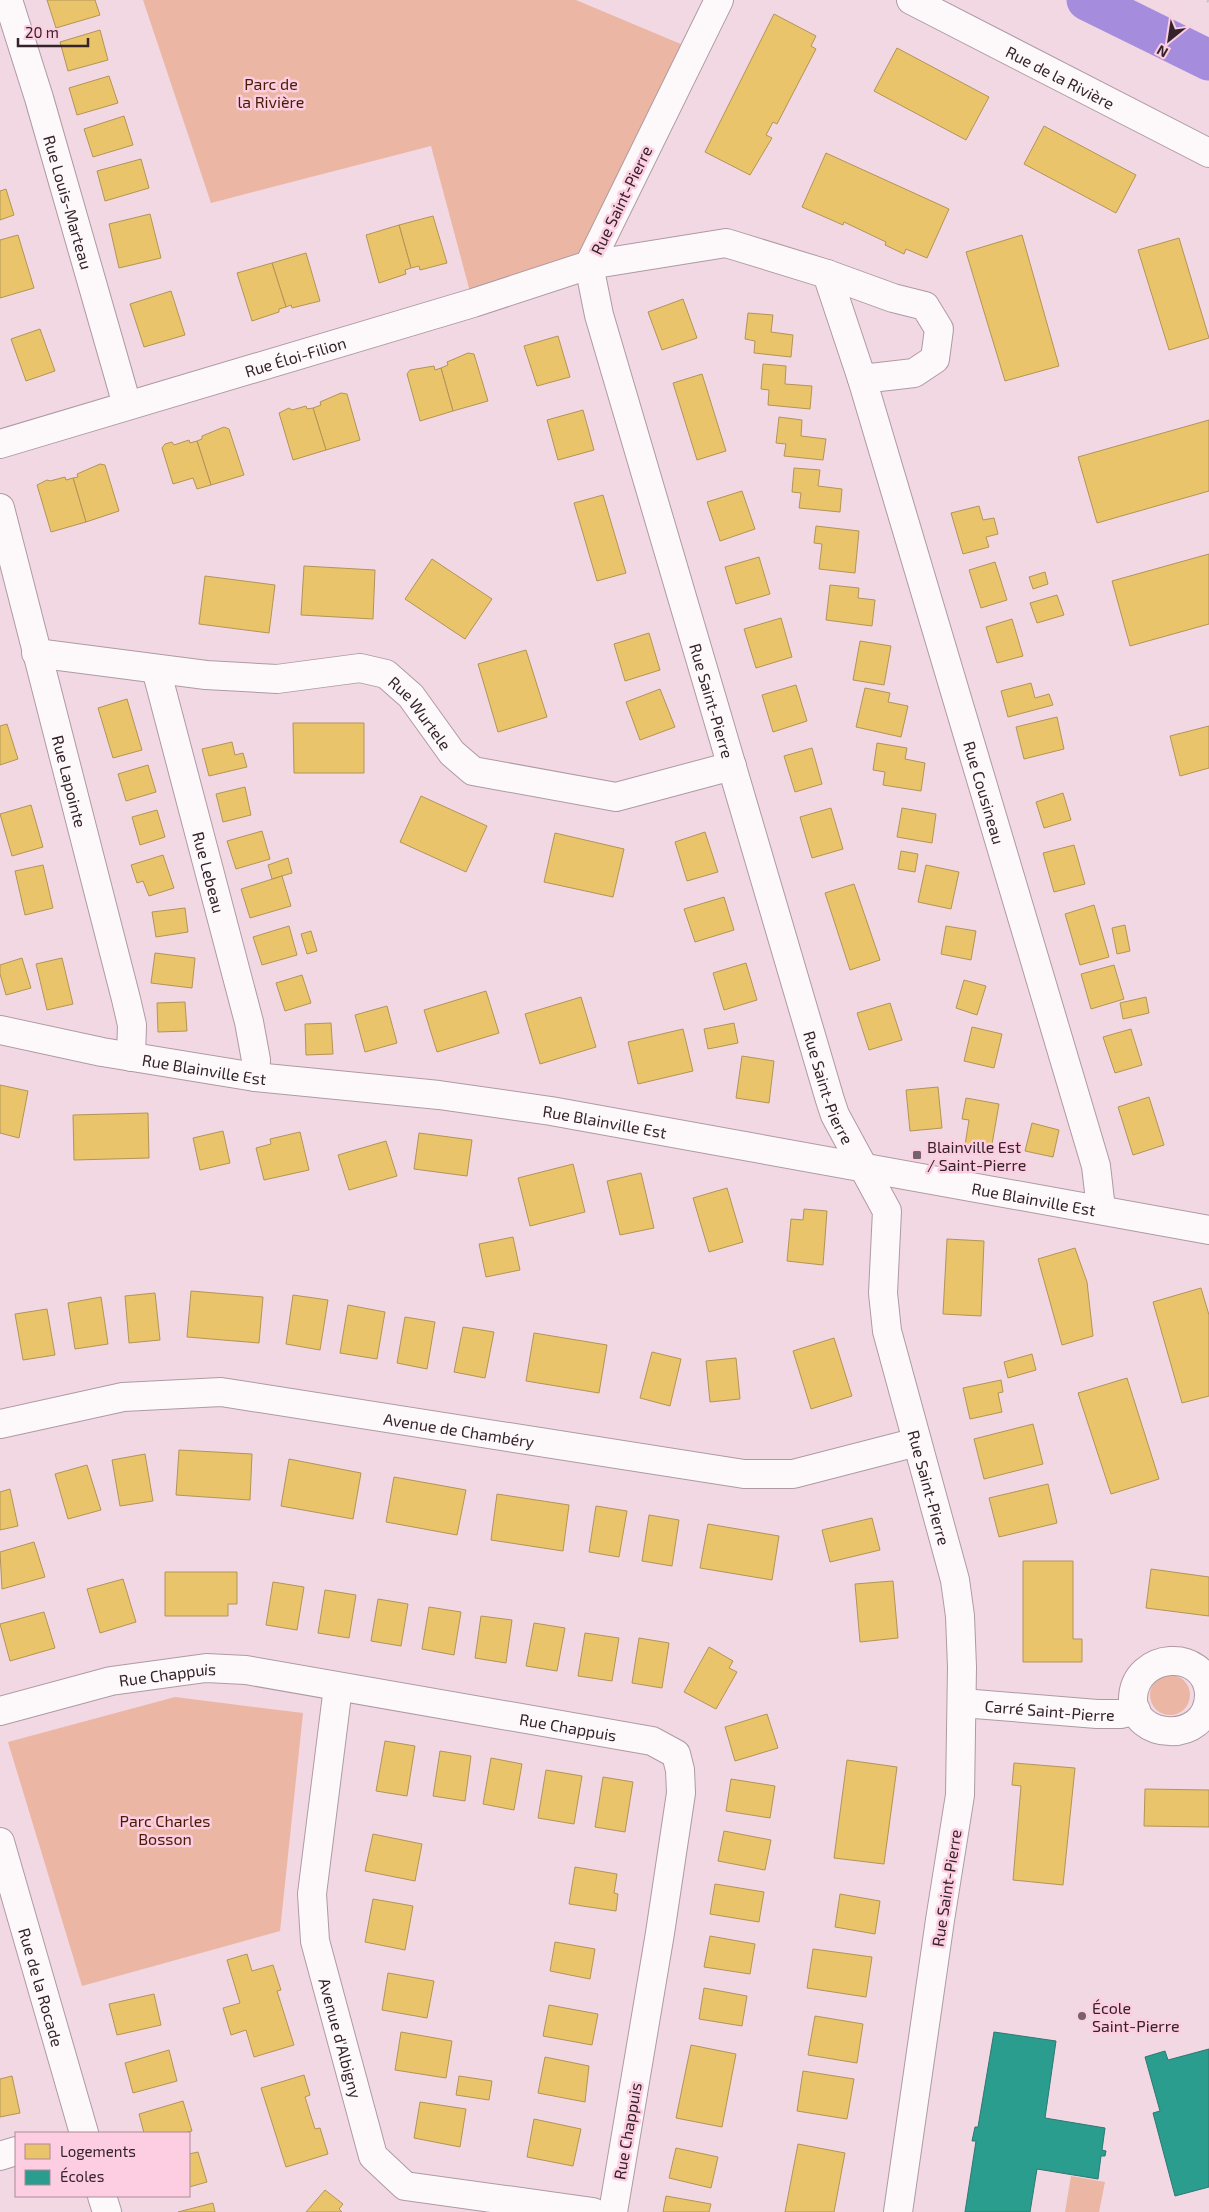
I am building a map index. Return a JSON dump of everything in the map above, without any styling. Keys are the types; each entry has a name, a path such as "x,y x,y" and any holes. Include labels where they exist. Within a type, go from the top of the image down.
{"street":[{"name":"Rue Louis-Marteau","path":"8,0 39,98 127,406"},
{"name":"Rue Saint-Pierre","path":"719,0 589,265 599,315 835,1115 887,1211 884,1312 890,1345 955,1580 962,1638 960,1795 898,2212"},
{"name":"Rue de la Rivière","path":"910,0 1209,153"},
{"path":"589,265 726,243 827,274 893,298 925,306 939,329 935,359 914,373 862,379"},
{"name":"Rue Éloi-Filion","path":"0,444 474,303 589,265"},
{"name":"Rue Cousineau","path":"827,274 862,379 1096,1166 1101,1209"},
{"name":"Rue Lapointe","path":"0,508 126,999 132,1025 131,1057"},
{"name":"Rue Wurtele","path":"36,653 206,676 277,679 360,668 386,674 411,696 452,753 473,771 616,797 732,766"},
{"name":"Rue Lebeau","path":"156,669 249,1022 256,1060 255,1076"},
{"name":"Rue Blainville Est","path":"0,1030 65,1045 131,1057 255,1076 513,1105 1101,1209 1209,1230"},
{"name":"Avenue de Chambéry","path":"0,1424 90,1402 123,1397 221,1392 744,1474 794,1474 917,1442"},
{"name":"Carré Saint-Pierre","path":"1180,1661 1194,1666 1205,1678 1209,1694 1207,1707 1202,1718 1193,1726 1181,1731 1155,1728 1143,1721 1136,1710 1133,1698 1136,1685 1146,1670 1161,1662 1180,1661"},
{"name":"Rue Chappuis","path":"0,1712 111,1681 206,1668 246,1670 652,1741 676,1754 680,1770 681,1793 660,1933 613,2212"},
{"name":"Avenue d'Albigny","path":"338,1687 312,1894 315,1941 373,2156 406,2186 593,2212"},
{"name":"Carré Saint-Pierre","path":"962,1703 1097,1714 1121,1714 1136,1710"},
{"name":"Rue de la Rocade","path":"0,1842 7,1889 84,2132"},
{"path":"0,2156 15,2151"},
{"path":"102,2197 107,2212"}],"green space":[{"name":"Parc de la Rivière","path":"143,0 576,0 695,50 589,265 473,303 431,146 211,203"},
{"path":"1174,1675 1181,1678 1187,1684 1190,1695 1189,1703 1181,1712 1174,1715 1166,1715 1159,1712 1151,1703 1150,1691 1153,1684 1162,1676"},
{"name":"Parc Charles Bosson","path":"175,1697 303,1713 280,1931 82,1986 8,1742"},
{"path":"1071,2176 1105,2182 1099,2212 1065,2212"}],"building: Logements":[{"path":"47,0 95,0 100,15 56,28"},
{"path":"774,14 816,36 811,46 816,49 777,124 773,122 766,135 772,138 750,175 705,152"},
{"path":"100,30 108,60 68,71 60,42"},
{"path":"897,48 989,97 966,140 874,91"},
{"path":"109,76 118,103 77,115 69,88"},
{"path":"124,116 133,145 93,157 84,129"},
{"path":"1044,126 1136,175 1116,213 1024,164"},
{"path":"826,153 949,209 927,258 906,249 904,254 885,245 886,242 844,222 843,225 802,207"},
{"path":"141,159 149,188 105,201 97,171"},
{"path":"6,189 14,215 0,220 0,191"},
{"path":"150,214 161,258 119,268 109,224"},
{"path":"433,216 447,263 420,270 419,266 411,268 399,225"},
{"path":"399,225 411,268 405,270 406,274 379,283 366,235"},
{"path":"18,235 34,288 0,298 0,240"},
{"path":"1022,235 1059,366 1005,381 966,252"},
{"path":"1179,238 1209,338 1169,350 1138,250"},
{"path":"306,253 320,301 292,308 291,305 286,307 272,263"},
{"path":"272,263 286,307 279,309 279,312 252,321 237,273"},
{"path":"171,291 185,335 144,347 130,304"},
{"path":"683,299 697,338 662,350 648,312"},
{"path":"748,313 773,315 771,332 793,335 791,357 754,353 755,341 745,339"},
{"path":"40,329 55,371 26,381 11,339"},
{"path":"558,336 570,377 537,386 524,346"},
{"path":"468,353 474,354 488,401 453,411 441,368 448,365 447,362"},
{"path":"763,364 786,366 785,384 812,386 810,409 768,405 769,390 761,389"},
{"path":"434,366 435,370 441,368 453,411 420,421 407,374 410,370"},
{"path":"702,374 726,451 697,460 673,383"},
{"path":"341,393 347,394 360,440 326,450 313,408 321,405 320,402"},
{"path":"306,406 307,409 313,408 326,450 293,460 279,413 289,408 292,410"},
{"path":"583,410 594,450 558,460 547,420"},
{"path":"779,417 802,420 801,436 826,439 823,460 784,456 786,444 776,443"},
{"path":"1209,420 1209,491 1097,523 1078,457"},
{"path":"224,427 229,429 244,475 211,485 197,441 202,439 202,436"},
{"path":"189,440 190,443 197,441 211,485 197,489 193,478 173,484 162,448 165,444 172,442 174,445"},
{"path":"100,464 105,465 119,511 86,522 73,478 78,477 77,474"},
{"path":"794,468 820,470 818,486 842,489 840,512 799,508 801,493 792,492"},
{"path":"65,477 66,480 73,478 86,522 51,532 37,485 47,480"},
{"path":"742,491 755,529 720,541 707,502"},
{"path":"603,495 626,573 597,581 574,503"},
{"path":"979,506 983,520 994,518 998,534 986,537 989,547 963,554 951,513"},
{"path":"816,526 859,531 855,573 819,569 822,544 814,543"},
{"path":"1209,554 1209,624 1130,646 1112,581"},
{"path":"759,557 770,594 736,604 725,567"},
{"path":"432,559 492,599 465,639 405,599"},
{"path":"995,562 1007,600 981,608 969,570"},
{"path":"304,566 375,570 373,619 301,615"},
{"path":"1045,572 1048,584 1033,589 1029,577"},
{"path":"205,576 275,585 269,633 199,624"},
{"path":"830,585 859,588 858,598 875,600 872,626 826,620"},
{"path":"1057,595 1064,615 1037,623 1030,603"},
{"path":"781,618 792,657 756,668 744,629"},
{"path":"1012,619 1023,656 997,663 986,627"},
{"path":"649,633 660,670 625,681 614,644"},
{"path":"860,641 891,646 884,685 853,680"},
{"path":"526,650 547,717 498,732 478,664"},
{"path":"1031,683 1035,698 1049,694 1053,705 1008,717 1001,691"},
{"path":"796,685 807,721 773,732 762,695"},
{"path":"865,688 890,693 888,702 908,706 901,737 856,727"},
{"path":"660,689 675,727 640,740 626,702"},
{"path":"127,699 142,750 113,758 98,708"},
{"path":"1057,717 1064,749 1024,759 1016,727"},
{"path":"293,723 364,723 364,773 294,773"},
{"path":"7,724 18,759 0,765 0,726"},
{"path":"1209,726 1209,768 1180,776 1170,736"},
{"path":"232,742 235,755 243,753 247,767 209,776 202,749"},
{"path":"877,743 907,748 905,759 925,763 921,791 883,785 885,772 873,770"},
{"path":"812,748 822,784 795,792 784,756"},
{"path":"148,765 156,792 126,801 118,774"},
{"path":"245,787 251,815 223,822 216,794"},
{"path":"1063,793 1071,820 1044,828 1036,802"},
{"path":"421,796 487,826 466,872 400,842"},
{"path":"31,805 43,847 12,856 0,814"},
{"path":"831,808 843,849 812,858 800,817"},
{"path":"902,808 936,814 932,843 897,837"},
{"path":"157,810 165,837 140,845 132,817"},
{"path":"262,831 270,859 236,869 227,841"},
{"path":"705,832 718,872 687,881 675,842"},
{"path":"555,833 624,849 613,897 544,882"},
{"path":"1074,845 1085,884 1054,892 1043,853"},
{"path":"901,851 918,854 915,872 898,869"},
{"path":"163,855 174,888 149,896 143,881 137,883 131,865"},
{"path":"288,858 292,873 272,879 268,865"},
{"path":"43,865 53,908 25,915 15,871"},
{"path":"926,865 959,872 951,909 918,902"},
{"path":"282,876 291,906 250,918 241,889"},
{"path":"854,884 880,960 850,970 825,893"},
{"path":"724,897 734,930 695,942 684,909"},
{"path":"1094,905 1109,957 1080,965 1065,914"},
{"path":"185,908 188,932 156,937 152,912"},
{"path":"1125,925 1130,951 1117,954 1112,928"},
{"path":"289,926 297,955 262,965 253,937"},
{"path":"946,926 976,931 971,960 941,954"},
{"path":"311,931 317,951 307,954 301,934"},
{"path":"155,953 195,958 192,988 151,983"},
{"path":"22,958 31,988 6,995 0,974 0,965"},
{"path":"62,958 73,1004 47,1010 36,964"},
{"path":"746,963 757,1000 724,1010 713,973"},
{"path":"1114,965 1124,999 1091,1009 1081,974"},
{"path":"302,975 311,1003 285,1011 276,983"},
{"path":"964,980 986,986 977,1015 956,1008"},
{"path":"486,991 499,1033 437,1052 424,1010"},
{"path":"581,997 596,1047 540,1064 525,1014"},
{"path":"1146,997 1149,1013 1123,1019 1120,1003"},
{"path":"185,1002 187,1031 158,1032 157,1003"},
{"path":"890,1003 902,1040 869,1050 857,1013"},
{"path":"387,1006 397,1043 365,1052 355,1015"},
{"path":"331,1023 333,1054 306,1055 305,1024"},
{"path":"734,1023 738,1043 708,1049 704,1029"},
{"path":"972,1027 1002,1034 994,1068 964,1061"},
{"path":"683,1029 693,1071 638,1084 628,1042"},
{"path":"1131,1029 1142,1065 1115,1073 1103,1037"},
{"path":"742,1056 774,1061 769,1103 736,1098"},
{"path":"0,1085 28,1091 19,1138 0,1133"},
{"path":"938,1087 942,1128 910,1131 906,1090"},
{"path":"1149,1097 1164,1145 1133,1155 1118,1107"},
{"path":"966,1098 999,1104 991,1150 965,1145 969,1120 962,1119"},
{"path":"148,1113 149,1158 74,1160 73,1115"},
{"path":"1032,1123 1059,1130 1053,1157 1025,1151"},
{"path":"223,1131 230,1163 200,1170 193,1138"},
{"path":"300,1132 309,1170 264,1180 256,1148 271,1144 270,1139"},
{"path":"419,1133 472,1140 467,1176 414,1169"},
{"path":"386,1141 397,1176 349,1190 338,1155"},
{"path":"573,1164 585,1212 530,1226 518,1178"},
{"path":"641,1173 654,1228 620,1235 607,1181"},
{"path":"727,1188 743,1242 709,1252 693,1198"},
{"path":"804,1209 827,1211 823,1265 787,1261 791,1219 803,1220"},
{"path":"513,1237 520,1270 486,1277 479,1244"},
{"path":"947,1239 984,1241 981,1316 943,1314"},
{"path":"1075,1248 1087,1282 1093,1336 1062,1345 1038,1259"},
{"path":"1201,1288 1209,1315 1209,1396 1182,1403 1153,1302"},
{"path":"191,1291 263,1297 259,1343 187,1337"},
{"path":"155,1293 160,1340 129,1343 125,1296"},
{"path":"293,1295 328,1300 320,1350 286,1344"},
{"path":"101,1297 108,1344 75,1349 68,1303"},
{"path":"348,1305 385,1312 377,1359 340,1353"},
{"path":"47,1309 55,1355 23,1360 15,1314"},
{"path":"405,1317 435,1322 427,1369 397,1363"},
{"path":"463,1327 494,1332 485,1378 454,1372"},
{"path":"534,1333 607,1345 599,1393 526,1381"},
{"path":"834,1338 852,1396 811,1409 793,1351"},
{"path":"652,1352 681,1359 670,1406 640,1398"},
{"path":"1032,1354 1036,1370 1008,1378 1004,1362"},
{"path":"736,1358 740,1399 710,1402 706,1361"},
{"path":"1127,1378 1159,1479 1111,1494 1078,1393"},
{"path":"1001,1380 1003,1392 998,1393 1002,1412 970,1419 963,1388"},
{"path":"1033,1424 1043,1464 984,1479 974,1439"},
{"path":"179,1450 252,1454 250,1500 176,1495"},
{"path":"145,1454 153,1501 120,1506 112,1460"},
{"path":"289,1459 361,1473 353,1519 281,1506"},
{"path":"87,1465 101,1510 68,1519 55,1474"},
{"path":"394,1477 466,1490 457,1535 386,1522"},
{"path":"1048,1484 1057,1523 999,1537 989,1498"},
{"path":"10,1489 18,1526 0,1530 0,1492"},
{"path":"497,1494 569,1505 563,1551 491,1540"},
{"path":"596,1506 627,1511 619,1557 589,1552"},
{"path":"649,1515 679,1520 672,1566 642,1561"},
{"path":"872,1518 880,1550 830,1562 822,1530"},
{"path":"708,1524 779,1536 772,1580 700,1568"},
{"path":"34,1542 45,1577 2,1589 0,1552"},
{"path":"1023,1561 1073,1561 1073,1639 1082,1639 1082,1662 1023,1662"},
{"path":"1151,1569 1209,1577 1209,1616 1146,1608"},
{"path":"165,1572 237,1572 237,1604 228,1604 228,1616 165,1616"},
{"path":"123,1579 136,1622 100,1633 87,1589"},
{"path":"893,1581 898,1638 860,1642 855,1584"},
{"path":"273,1582 304,1587 297,1630 266,1625"},
{"path":"325,1590 356,1595 349,1638 318,1633"},
{"path":"378,1599 408,1604 401,1646 371,1641"},
{"path":"429,1607 461,1612 454,1655 422,1649"},
{"path":"44,1612 55,1648 10,1661 0,1624"},
{"path":"481,1616 512,1620 506,1663 475,1658"},
{"path":"534,1623 565,1628 557,1671 526,1666"},
{"path":"585,1633 619,1638 612,1681 578,1676"},
{"path":"639,1638 669,1643 662,1688 632,1683"},
{"path":"709,1647 733,1661 729,1668 737,1672 716,1709 684,1692"},
{"path":"767,1714 778,1748 735,1761 725,1727"},
{"path":"385,1741 415,1746 407,1796 376,1791"},
{"path":"440,1751 471,1756 465,1801 433,1796"},
{"path":"491,1758 522,1764 514,1810 483,1804"},
{"path":"847,1760 897,1767 884,1864 834,1858"},
{"path":"1014,1763 1075,1768 1063,1885 1013,1880 1021,1786 1012,1785"},
{"path":"546,1770 582,1776 574,1824 538,1818"},
{"path":"603,1777 633,1782 625,1832 595,1827"},
{"path":"731,1779 775,1786 770,1818 726,1811"},
{"path":"1145,1789 1209,1790 1209,1827 1144,1826"},
{"path":"724,1831 771,1840 765,1870 718,1861"},
{"path":"373,1834 422,1844 415,1881 365,1871"},
{"path":"575,1867 617,1874 614,1893 618,1894 616,1911 569,1904"},
{"path":"715,1884 764,1892 759,1922 710,1914"},
{"path":"840,1894 880,1901 875,1934 835,1927"},
{"path":"373,1899 413,1906 405,1950 365,1942"},
{"path":"710,1936 755,1944 750,1974 704,1967"},
{"path":"555,1942 595,1949 590,1979 550,1971"},
{"path":"813,1949 872,1957 866,1997 807,1988"},
{"path":"247,1954 252,1971 273,1965 281,1990 277,1991 294,2045 254,2057 246,2030 231,2035 223,2008 240,2003 227,1960"},
{"path":"388,1973 434,1981 427,2018 382,2010"},
{"path":"704,1988 747,1996 742,2026 699,2019"},
{"path":"154,1994 161,2025 117,2035 109,2004"},
{"path":"549,2005 598,2014 592,2045 543,2036"},
{"path":"815,2016 863,2024 857,2063 808,2055"},
{"path":"401,2032 452,2041 446,2078 395,2070"},
{"path":"691,2045 736,2054 722,2127 676,2118"},
{"path":"169,2050 177,2081 133,2093 125,2063"},
{"path":"545,2057 589,2066 585,2102 538,2093"},
{"path":"803,2071 854,2079 847,2119 797,2111"},
{"path":"304,2075 310,2095 305,2097 315,2129 320,2128 328,2154 286,2167 261,2088"},
{"path":"12,2076 20,2113 0,2117 0,2079"},
{"path":"459,2076 492,2081 489,2100 456,2095"},
{"path":"183,2101 192,2131 144,2132 139,2114"},
{"path":"420,2102 466,2109 460,2147 414,2138"},
{"path":"534,2119 581,2129 573,2166 527,2157"},
{"path":"798,2144 845,2153 834,2212 785,2212"},
{"path":"676,2148 718,2157 711,2188 669,2178"},
{"path":"198,2152 207,2182 190,2187 190,2154"},
{"path":"325,2190 343,2204 339,2209 342,2212 306,2212"},
{"path":"666,2196 711,2204 709,2212 663,2212"},
{"path":"213,2203 215,2212 178,2212"}],"building: Écoles":[{"path":"994,2032 1056,2041 1045,2118 1105,2128 1102,2150 1106,2151 1105,2156 1101,2156 1098,2179 1037,2169 1030,2212 965,2212 976,2141 972,2141 975,2127 978,2127"},
{"path":"1209,2049 1209,2187 1175,2196 1153,2113 1160,2111 1145,2057 1165,2051 1168,2060"}],"waterway":[{"path":"1087,0 1209,60"}],"place":[{"name":"Blainville Est / Saint-Pierre","path":"917,1155"},
{"name":"École Saint-Pierre","path":"1082,2016"}]}
